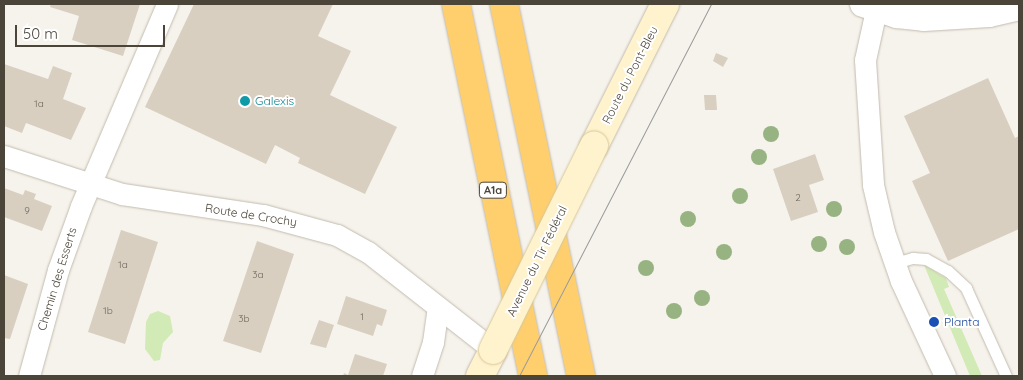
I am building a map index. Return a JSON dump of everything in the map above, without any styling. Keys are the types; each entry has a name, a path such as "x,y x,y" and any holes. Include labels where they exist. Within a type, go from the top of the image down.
{"highway":[{"name":"A1a","path":"456,4 533,376"},
{"path":"504,4 581,376"}],"main road":[{"name":"Route du Pont-Bleu","path":"594,146 665,4"},
{"name":"Avenue du Tir Fédéral","path":"480,376 594,146"}],"street":[{"path":"90,184 167,4"},
{"path":"945,376 895,263 873,185 868,143 865,60 870,7 989,14 1019,7"},
{"name":"Route de Crochy","path":"4,156 122,194 281,219 337,235 368,252 493,350"},
{"name":"Chemin des Esserts","path":"28,376 58,270 90,184"},
{"path":"422,376 432,342 438,306"}],"lane":[{"path":"895,263 913,258 926,259 948,271 966,288 1006,376"}],"green space":[{"path":"924,265 946,278 949,287 944,289 982,376 970,376"},
{"path":"158,311 170,316 173,332 163,343 160,360 154,361 145,349 146,322 150,314"}],"building":[{"path":"51,4 140,4 123,56 72,40 79,16 50,7"},
{"name":"Galexis","path":"194,4 333,4 318,36 351,51 330,95 397,127 365,194 298,163 300,158 275,145 266,164 145,107"},
{"path":"716,53 728,58 723,67 713,61"},
{"path":"4,64 48,79 53,66 72,73 63,99 86,108 71,140 26,123 22,133 4,126"},
{"path":"988,78 1015,138 1019,136 1019,229 948,261 912,181 930,173 904,116"},
{"path":"704,95 716,95 717,110 705,110"},
{"path":"815,154 824,180 809,185 818,212 791,221 773,169"},
{"path":"4,188 23,195 25,190 36,194 34,199 52,206 42,231 4,217"},
{"path":"121,230 158,242 125,344 88,332"},
{"path":"257,241 294,254 261,353 223,341"},
{"path":"4,275 28,284 10,339 4,338"},
{"path":"346,296 387,310 382,326 377,324 373,336 337,324"},
{"path":"319,320 334,325 326,348 310,344"},
{"path":"355,354 387,364 383,376 343,376 344,373 348,375"}],"tram line":[{"path":"519,376 711,4"}],"place":[{"name":"Galexis","path":"245,101"},
{"name":"Planta","path":"934,322"}]}
